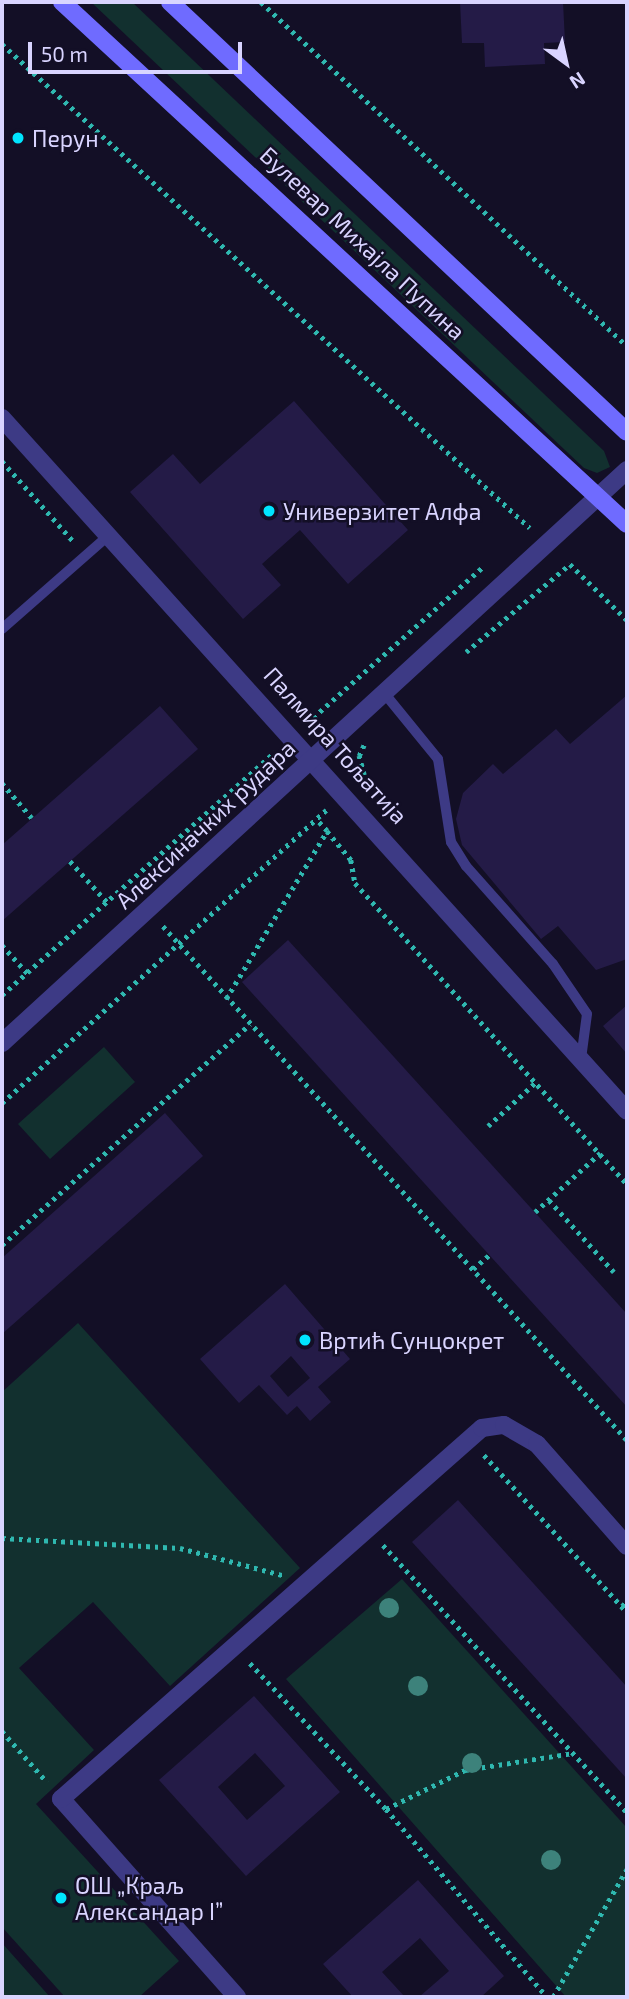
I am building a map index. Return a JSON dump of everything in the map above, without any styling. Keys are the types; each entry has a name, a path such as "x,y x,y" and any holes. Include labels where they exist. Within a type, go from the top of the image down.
{"main road":[{"name":"Булевар Михајла Пупина","path":"62,2 627,524"},
{"name":"Булевар Михајла Пупина","path":"170,2 627,432"}],"street":[{"name":"Палмира Тољатија","path":"2,418 314,757 627,1111"},
{"name":"Алексиначких рудара","path":"2,1043 314,757 550,546 601,499 627,470"},
{"path":"237,1997 61,1798 468,1436 492,1424 522,1432 627,1546"}],"lane":[{"path":"2,629 110,534"},
{"path":"384,694 438,759 451,842 466,866 553,964 587,1014 581,1059"}],"path":[{"path":"261,2 627,346"},
{"path":"2,44 550,546"},
{"path":"2,461 86,555"},
{"path":"519,535 529,526"},
{"path":"2,995 488,562"},
{"path":"458,659 570,564 627,620"},
{"path":"2,1103 364,775 359,756 367,738"},
{"path":"2,783 32,818"},
{"path":"316,819 351,860 355,883 627,1184"},
{"path":"226,999 327,831"},
{"path":"70,861 107,902"},
{"path":"148,910 627,1440"},
{"path":"2,944 27,973"},
{"path":"2,1245 250,1024"},
{"path":"488,1126 537,1082"},
{"path":"535,1212 600,1153"},
{"path":"549,1200 614,1272"},
{"path":"473,1269 490,1254"},
{"path":"468,1436 627,1612"},
{"path":"365,1527 627,1812"},
{"path":"2,1538 180,1548 303,1582"},
{"path":"622,1606 627,1601"},
{"path":"232,1645 386,1809 547,1997"},
{"path":"2,1731 61,1798"},
{"path":"386,1809 465,1770 574,1753"},
{"path":"553,1997 627,1869"}],"green space":[{"path":"91,2 132,2 604,451 610,467 597,473 584,468"},
{"path":"104,1047 135,1082 50,1159 18,1124"},
{"path":"78,1323 300,1568 170,1686 93,1602 19,1668 94,1750 36,1804 179,1961 139,1997 65,1997 2,1927 2,1392"},
{"path":"402,1579 627,1828 627,1997 566,1997 286,1679"},
{"path":"2,1943 50,1997 2,1997"}],"building":[{"path":"460,2 563,2 565,42 544,43 545,64 485,67 484,43 462,43"},
{"name":"Универзитет Алфа","path":"294,401 408,530 348,584 300,530 262,564 281,585 243,619 130,492 173,454 200,484"},
{"path":"627,695 627,959 596,970 558,926 541,939 462,845 456,819 463,793 493,764 503,774 556,729 570,744"},
{"path":"160,706 198,749 2,921 2,845"},
{"path":"288,940 627,1314 627,1407 242,982"},
{"path":"627,1005 627,1054 603,1026"},
{"path":"165,1113 203,1156 2,1334 2,1258"},
{"path":"285,1284 350,1359 318,1387 331,1402 310,1421 297,1406 287,1415 259,1385 239,1403 200,1359","holes":["291,1356 310,1378 288,1397 270,1376"]},
{"path":"458,1500 627,1687 627,1779 412,1542"},
{"path":"254,1696 340,1792 246,1876 159,1780","holes":["255,1753 285,1786 247,1820 218,1787"]},
{"path":"418,1880 504,1976 481,1997 419,1997 449,1971 420,1938 382,1972 405,1997 353,1997 323,1964"}],"place":[{"name":"Перун","path":"18,138"},
{"name":"Универзитет Алфа","path":"269,511"},
{"name":"Вртић Сунцокрет","path":"305,1340"},
{"name":"ОШ „Краљ Александар I”","path":"61,1898"}]}
